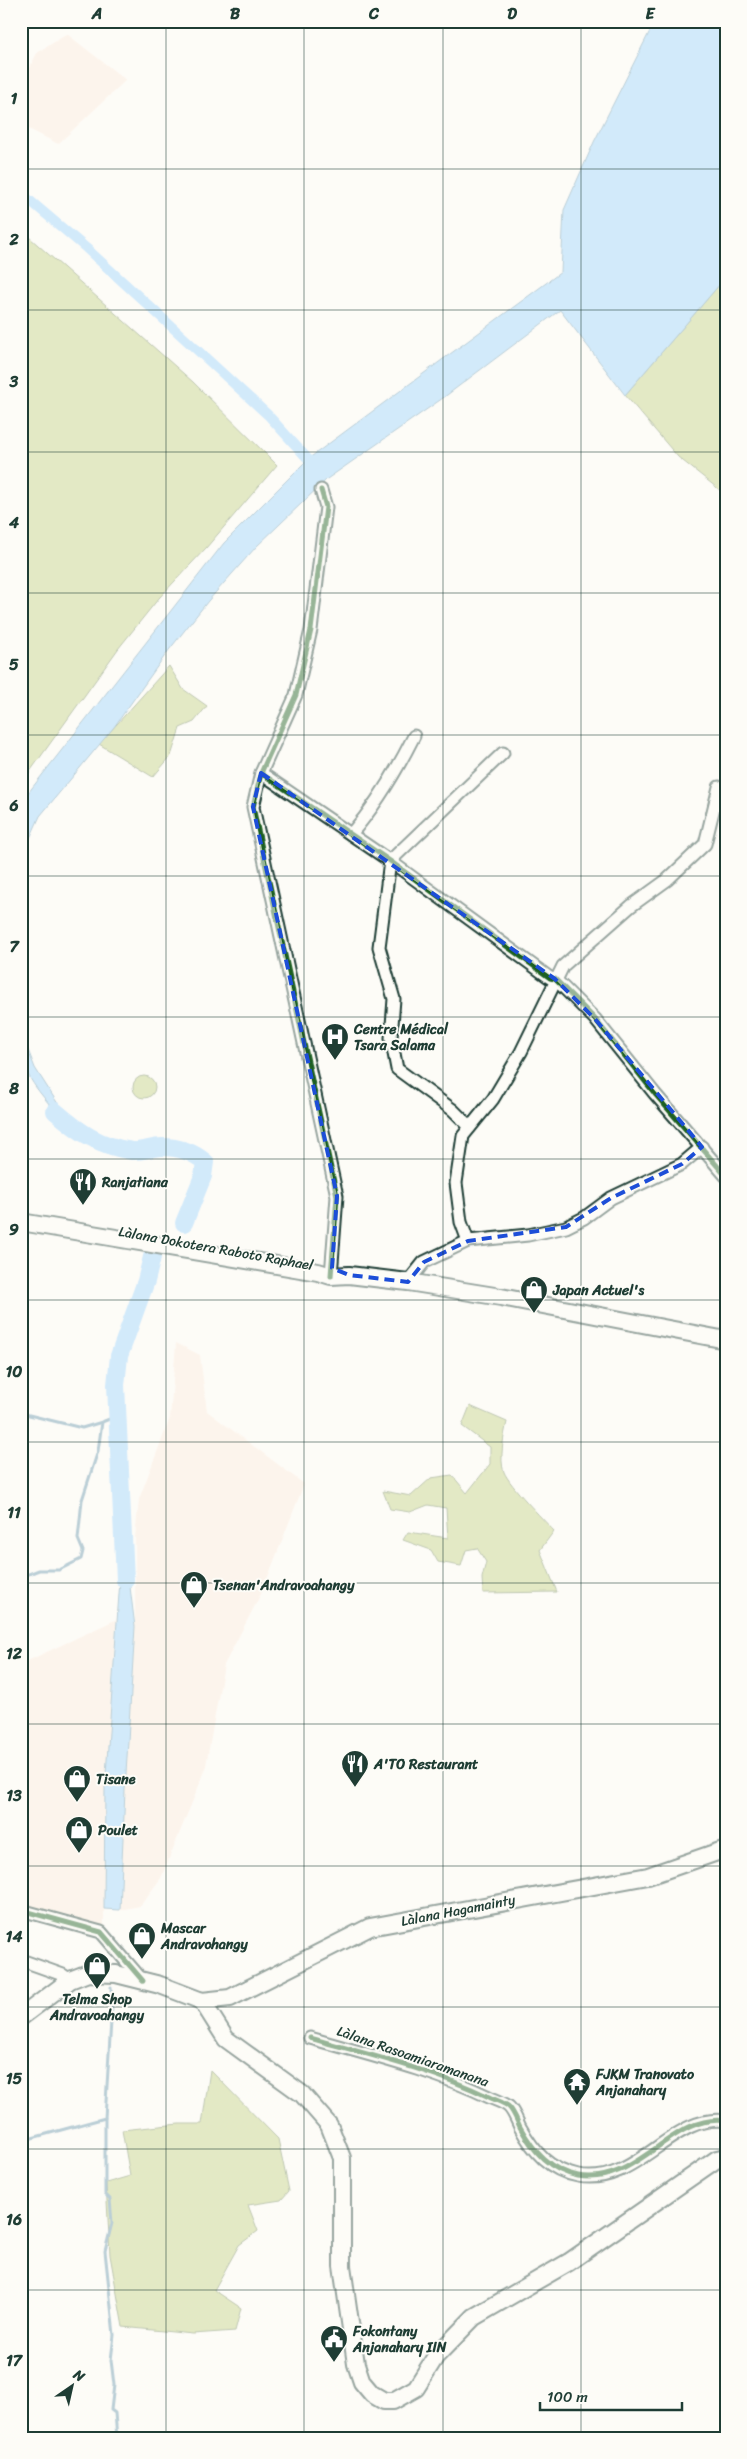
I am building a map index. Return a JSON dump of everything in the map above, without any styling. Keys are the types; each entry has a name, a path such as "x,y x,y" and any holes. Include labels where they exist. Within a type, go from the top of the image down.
{"main road":[{"name":"Làlana Dokotera Raboto Raphael","path":"21,1213 56,1223 190,1248 349,1275 502,1297 726,1340"},
{"name":"Làlana Dokotera Raboto Raphael","path":"21,1222 56,1223"},
{"name":"Làlana Hagamainty","path":"202,2000 230,1998 370,1926 648,1876 726,1849"},
{"path":"21,2017 70,1980 88,1973 116,1974 160,1985 202,2000 226,2039 302,2094 329,2125 342,2158 342,2266 356,2364 362,2382 372,2394 384,2401 393,2401 416,2388 436,2356 474,2317 569,2262 717,2159 726,2157"}],"street":[{"path":"321,490 326,507 311,630 296,695 260,773 253,807 337,1196 332,1272"},
{"path":"351,834 369,814 393,778 414,736"},
{"path":"470,1128 453,1110 397,1069 391,1038 394,999 379,947 390,861 503,754"},
{"path":"260,773 390,861 550,978 555,979 596,1019 655,1094 726,1176"},
{"path":"468,1241 461,1222 456,1183 463,1136 493,1099 521,1052 563,966 631,906 667,880 704,844 719,787"},
{"path":"408,1282 424,1262 468,1241 528,1235 566,1227 584,1218 611,1198 682,1164 702,1147"},
{"path":"21,1910 101,1932 143,1981"},
{"path":"21,1960 63,1975 70,1980"},
{"name":"Làlana Rasoamiaramanana","path":"310,2038 468,2087 509,2107 532,2149 551,2166 577,2176 597,2178 633,2165 686,2130 712,2119 726,2121"}],"highlighted area":[{"path":"261,773 555,979 595,1019 702,1147 682,1164 611,1198 566,1227 468,1241 424,1262 408,1282 349,1275 332,1268 337,1196 253,807"}],"shaded area":[{"path":"67,34 126,80 58,144 21,125 21,84 37,53"},
{"name":"Tsenan'Andravoahangy","path":"176,1343 200,1355 207,1411 304,1484 262,1592 224,1665 205,1771 161,1878 140,1906 120,1910 135,1627 135,1537 139,1499 170,1418"},
{"path":"117,1619 105,1788 104,1926 21,1903 21,1664"}],"green space":[{"path":"21,230 193,382 277,465 206,548 159,598 118,649 21,784"},
{"path":"726,277 726,495 678,457 625,395"},
{"path":"169,666 183,689 207,706 194,722 180,728 171,756 153,777 99,744"},
{"path":"140,1076 148,1076 155,1083 155,1091 148,1098 140,1098 133,1091 133,1083"},
{"path":"470,1406 507,1422 502,1454 504,1472 519,1493 554,1531 540,1550 557,1592 483,1593 482,1578 486,1562 477,1548 466,1550 461,1566 438,1562 431,1550 403,1540 408,1532 448,1538 446,1508 428,1505 410,1512 390,1509 383,1491 411,1496 431,1478 452,1475 467,1493 490,1464 490,1447 462,1426"},
{"path":"210,2070 278,2139 289,2191 281,2200 248,2205 258,2231 239,2245 214,2290 241,2308 235,2331 193,2334 123,2327 110,2255 106,2183 130,2176 122,2130 179,2124 202,2124"}],"water":[{"path":"655,21 726,21 726,277 625,395 560,310 443,398 327,479 256,547 208,601 169,650 114,727 40,816 21,858 21,802 224,543 308,459 561,272 564,210 594,142"},
{"path":"21,1032 35,1068 60,1107 55,1111 39,1092 25,1067 21,1046"},
{"path":"129,1579 135,1627 120,1910 104,1909 105,1788 120,1580"}],"waterway":[{"path":"21,193 86,248 268,415 308,459"},
{"path":"55,1111 81,1132 109,1146 132,1151 168,1147 196,1155 205,1162 203,1176 184,1223"},
{"path":"125,1580 116,1385 119,1356 146,1281 152,1257"},
{"path":"21,1413 82,1428 102,1422"},
{"path":"21,1577 39,1570 59,1570 81,1559 83,1551 78,1539 82,1500 98,1451 102,1422 117,1416"},
{"path":"21,2141 105,2118 112,2005 111,1987"},
{"path":"105,2118 105,2194 110,2199 112,2223 105,2251 114,2335 111,2360 114,2385 111,2410 115,2413 117,2438"}],"cycle path":[{"path":"321,490 326,507 311,630 296,695 261,773 253,807 337,1196 331,1276"},
{"path":"261,773 390,861 550,978 555,979 595,1019 655,1094 726,1176"},
{"path":"21,1910 101,1932 143,1981"},
{"path":"310,2038 423,2071 468,2087 505,2104 512,2111 520,2127 543,2159 559,2169 578,2176 599,2176 619,2171 689,2127 707,2121 726,2121"}],"place":[{"name":"Centre Médical Tsara Salama","path":"335,1061"},
{"name":"Ranjatiana","path":"83,1206"},
{"name":"Japan Actuel's","path":"534,1314"},
{"name":"Tsenan'Andravoahangy","path":"194,1609"},
{"name":"A'TO Restaurant","path":"355,1788"},
{"name":"Tisane","path":"77,1803"},
{"name":"Poulet","path":"79,1854"},
{"name":"Mascar Andravohangy","path":"142,1960"},
{"name":"Telma Shop Andravoahangy","path":"97,1990"},
{"name":"FJKM Tranovato Anjanahary","path":"577,2106"},
{"name":"Fokontany Anjanahary IIN","path":"334,2363"}]}
